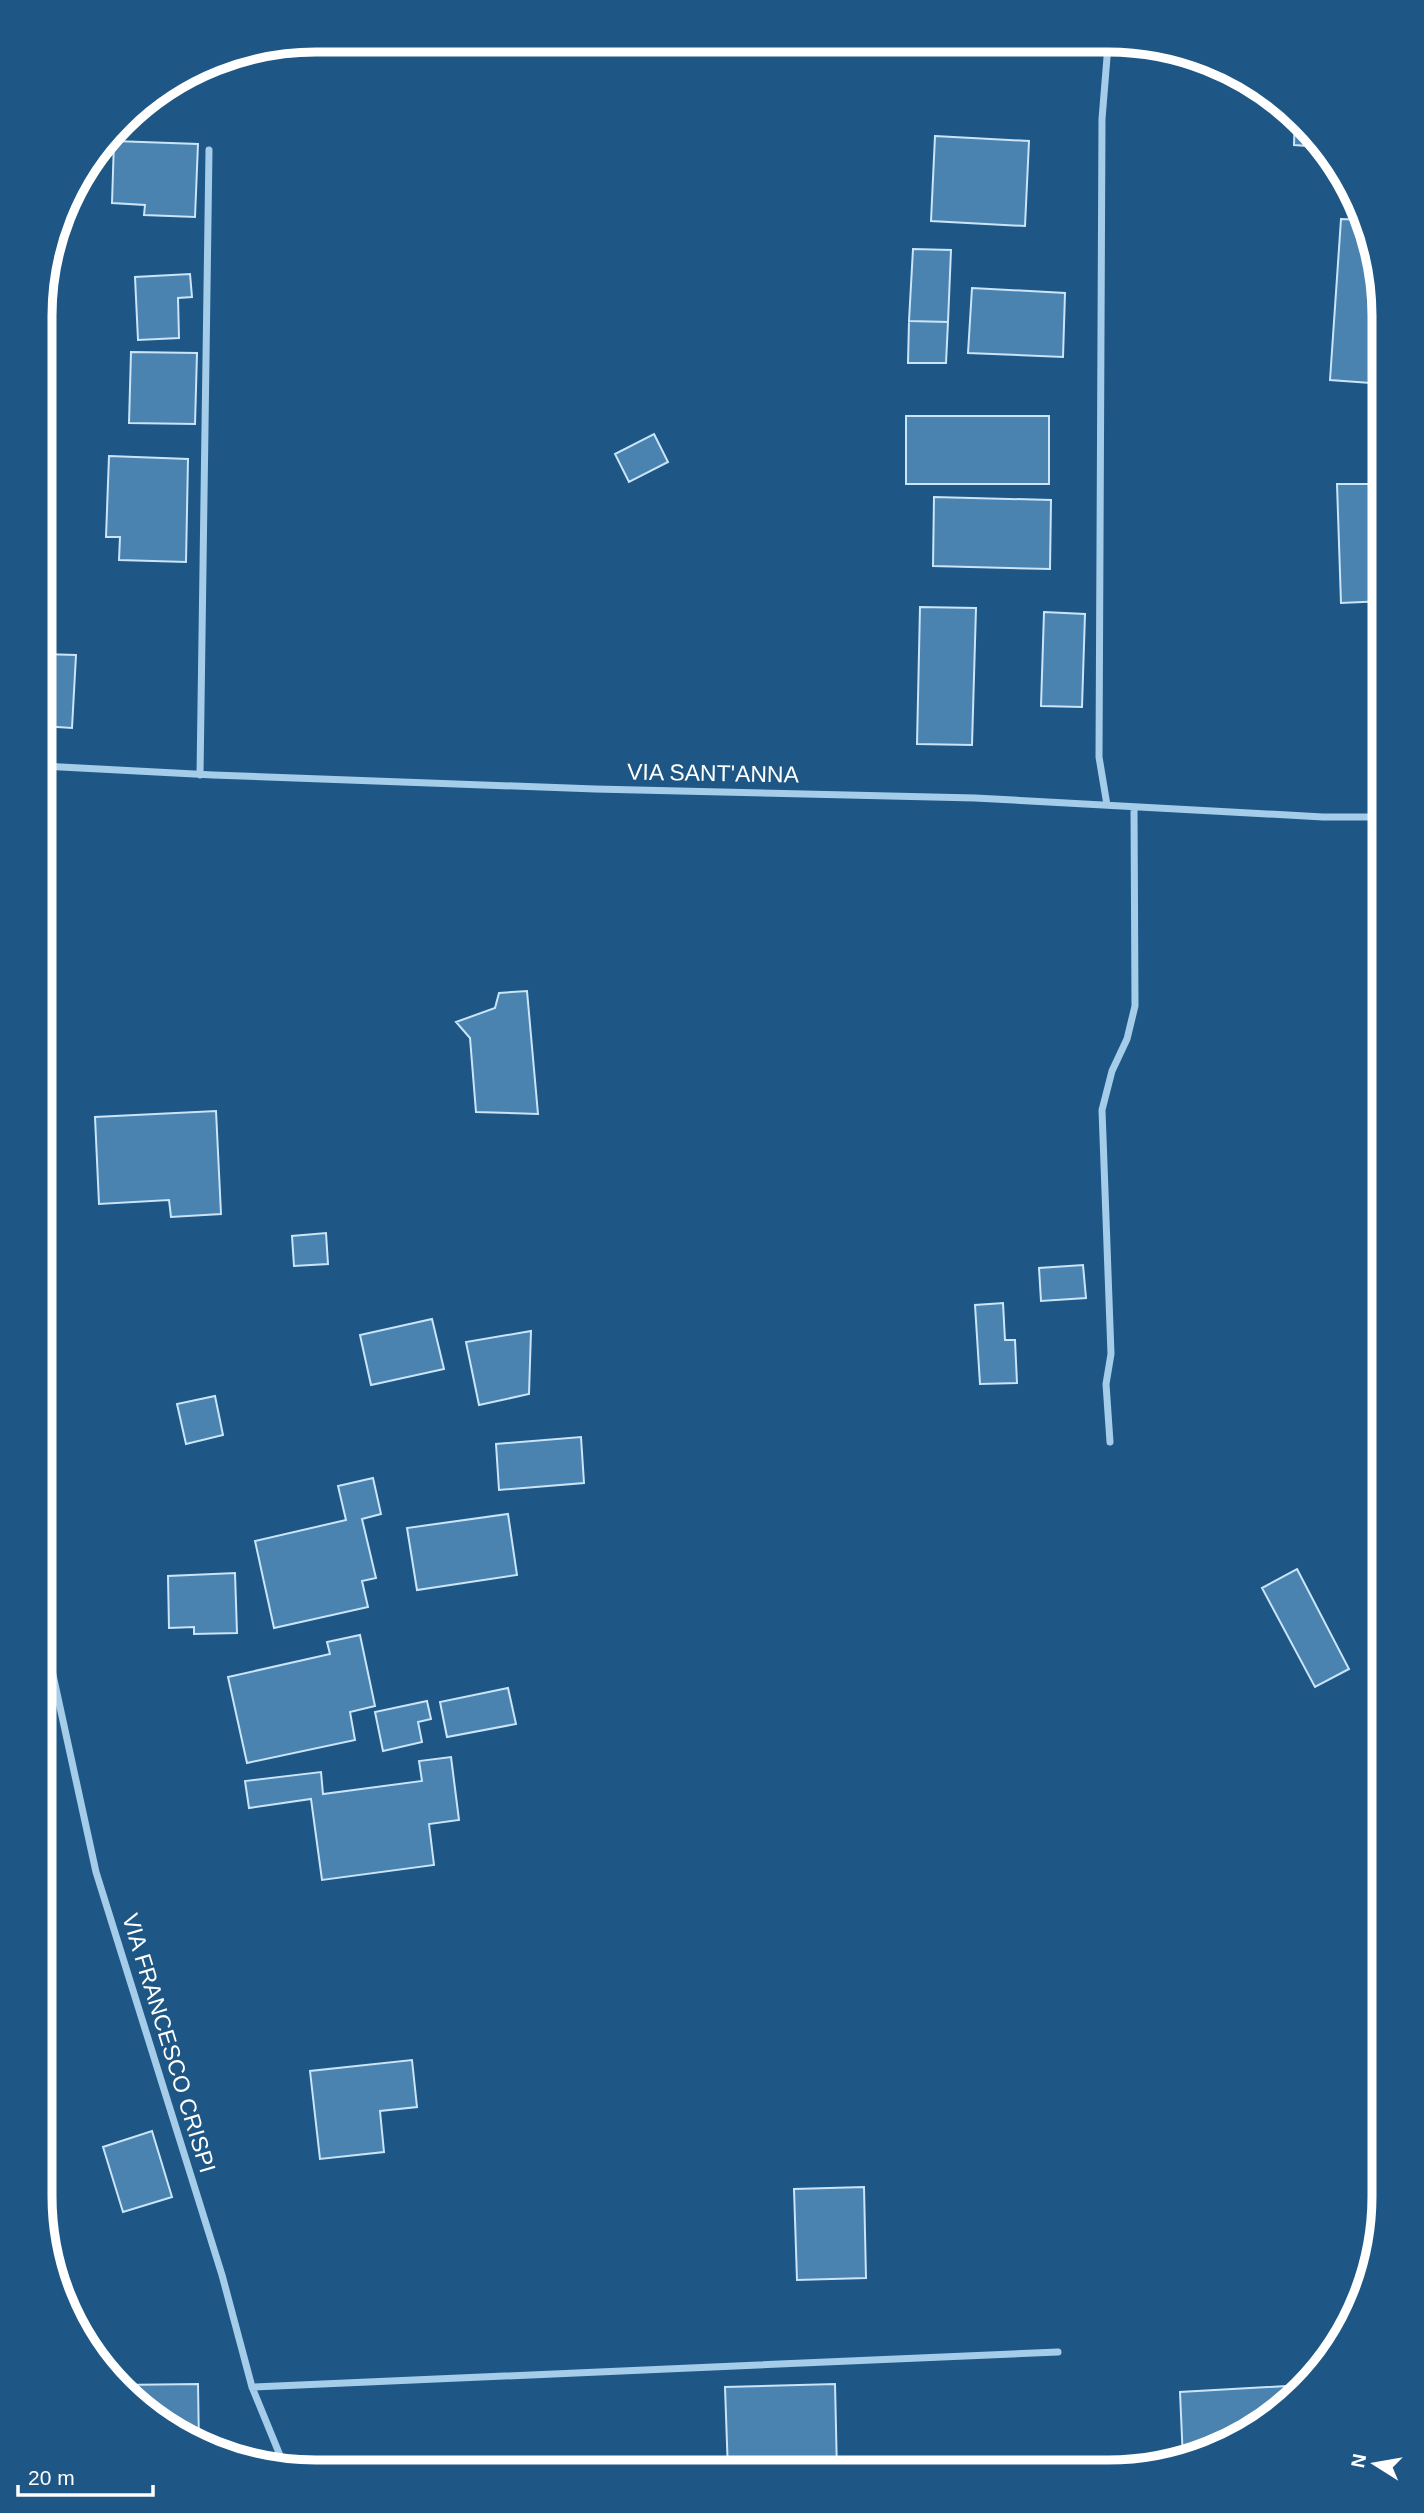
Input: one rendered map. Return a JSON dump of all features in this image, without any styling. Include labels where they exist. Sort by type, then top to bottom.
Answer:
[{"type":"street","points":[[1107,52],[1102,118],[1099,757],[1107,805]]},
{"type":"street","points":[[200,775],[209,150]]},
{"type":"street","name":"VIA SANT'ANNA","points":[[52,767],[200,775],[581,789],[975,798],[1323,817],[1372,817]]},
{"type":"street","points":[[1110,1442],[1106,1384],[1111,1354],[1102,1110],[1112,1071],[1127,1039],[1135,1006],[1134,807]]},
{"type":"street","name":"VIA FRANCESCO CRISPI","points":[[52,1670],[96,1872],[222,2274],[252,2388],[281,2458]]},
{"type":"street","points":[[252,2388],[1058,2352]]},
{"type":"building","points":[[1294,130],[1309,146],[1294,145]]},
{"type":"building","points":[[935,136],[1029,141],[1025,226],[931,221]]},
{"type":"building","points":[[119,141],[198,144],[195,217],[144,215],[145,205],[112,203],[114,147]]},
{"type":"building","points":[[1341,219],[1353,219],[1363,248],[1371,299],[1372,383],[1330,380]]},
{"type":"building","points":[[913,249],[951,250],[948,322],[909,321]]},
{"type":"building","points":[[190,274],[192,297],[178,298],[179,338],[138,340],[135,277]]},
{"type":"building","points":[[972,288],[1065,293],[1063,357],[968,353]]},
{"type":"building","points":[[909,321],[948,322],[946,363],[908,363]]},
{"type":"building","points":[[131,352],[197,353],[195,424],[129,423]]},
{"type":"building","points":[[906,416],[1049,416],[1049,484],[906,484]]},
{"type":"building","points":[[654,434],[668,462],[629,482],[615,454]]},
{"type":"building","points":[[52,440],[53,440],[55,545],[52,545]]},
{"type":"building","points":[[109,456],[188,459],[186,562],[119,560],[120,537],[106,537]]},
{"type":"building","points":[[1337,484],[1372,484],[1372,602],[1341,603]]},
{"type":"building","points":[[934,497],[1051,500],[1050,569],[933,566]]},
{"type":"building","points":[[920,607],[976,608],[972,745],[917,744]]},
{"type":"building","points":[[1044,612],[1085,614],[1082,707],[1041,706]]},
{"type":"building","points":[[52,654],[76,655],[72,728],[52,727]]},
{"type":"building","points":[[527,991],[538,1114],[476,1112],[470,1038],[456,1022],[495,1008],[499,993]]},
{"type":"building","points":[[216,1111],[221,1214],[171,1217],[169,1200],[99,1204],[95,1117]]},
{"type":"building","points":[[326,1233],[328,1264],[294,1266],[292,1236]]},
{"type":"building","points":[[1083,1265],[1086,1298],[1041,1301],[1039,1268]]},
{"type":"building","points":[[1003,1303],[1005,1340],[1015,1340],[1017,1383],[980,1384],[975,1305]]},
{"type":"building","points":[[432,1319],[444,1369],[371,1385],[360,1335]]},
{"type":"building","points":[[531,1331],[529,1394],[479,1405],[466,1342]]},
{"type":"building","points":[[215,1396],[223,1435],[186,1444],[177,1404]]},
{"type":"building","points":[[581,1437],[584,1483],[499,1490],[496,1444]]},
{"type":"building","points":[[373,1478],[381,1514],[362,1519],[376,1578],[362,1581],[368,1607],[274,1628],[255,1541],[346,1520],[338,1486]]},
{"type":"building","points":[[508,1514],[517,1575],[417,1590],[407,1528]]},
{"type":"building","points":[[1297,1569],[1349,1669],[1315,1687],[1262,1588]]},
{"type":"building","points":[[235,1573],[237,1633],[194,1634],[194,1627],[169,1628],[168,1576]]},
{"type":"building","points":[[360,1635],[375,1706],[350,1712],[355,1740],[247,1763],[228,1677],[330,1654],[327,1642]]},
{"type":"building","points":[[508,1688],[516,1724],[447,1737],[440,1702]]},
{"type":"building","points":[[427,1701],[431,1719],[418,1722],[422,1742],[383,1751],[375,1712]]},
{"type":"building","points":[[451,1757],[459,1820],[429,1824],[434,1865],[322,1880],[311,1799],[249,1808],[245,1781],[321,1772],[323,1794],[422,1781],[419,1761]]},
{"type":"building","points":[[412,2060],[417,2107],[380,2111],[384,2152],[320,2159],[310,2071]]},
{"type":"building","points":[[152,2131],[172,2197],[123,2212],[103,2147]]},
{"type":"building","points":[[864,2187],[866,2278],[797,2280],[794,2189]]},
{"type":"building","points":[[198,2384],[199,2432],[170,2416],[132,2385]]},
{"type":"building","points":[[835,2384],[837,2460],[728,2460],[725,2387]]},
{"type":"building","points":[[1291,2386],[1240,2425],[1183,2450],[1180,2392]]}]
